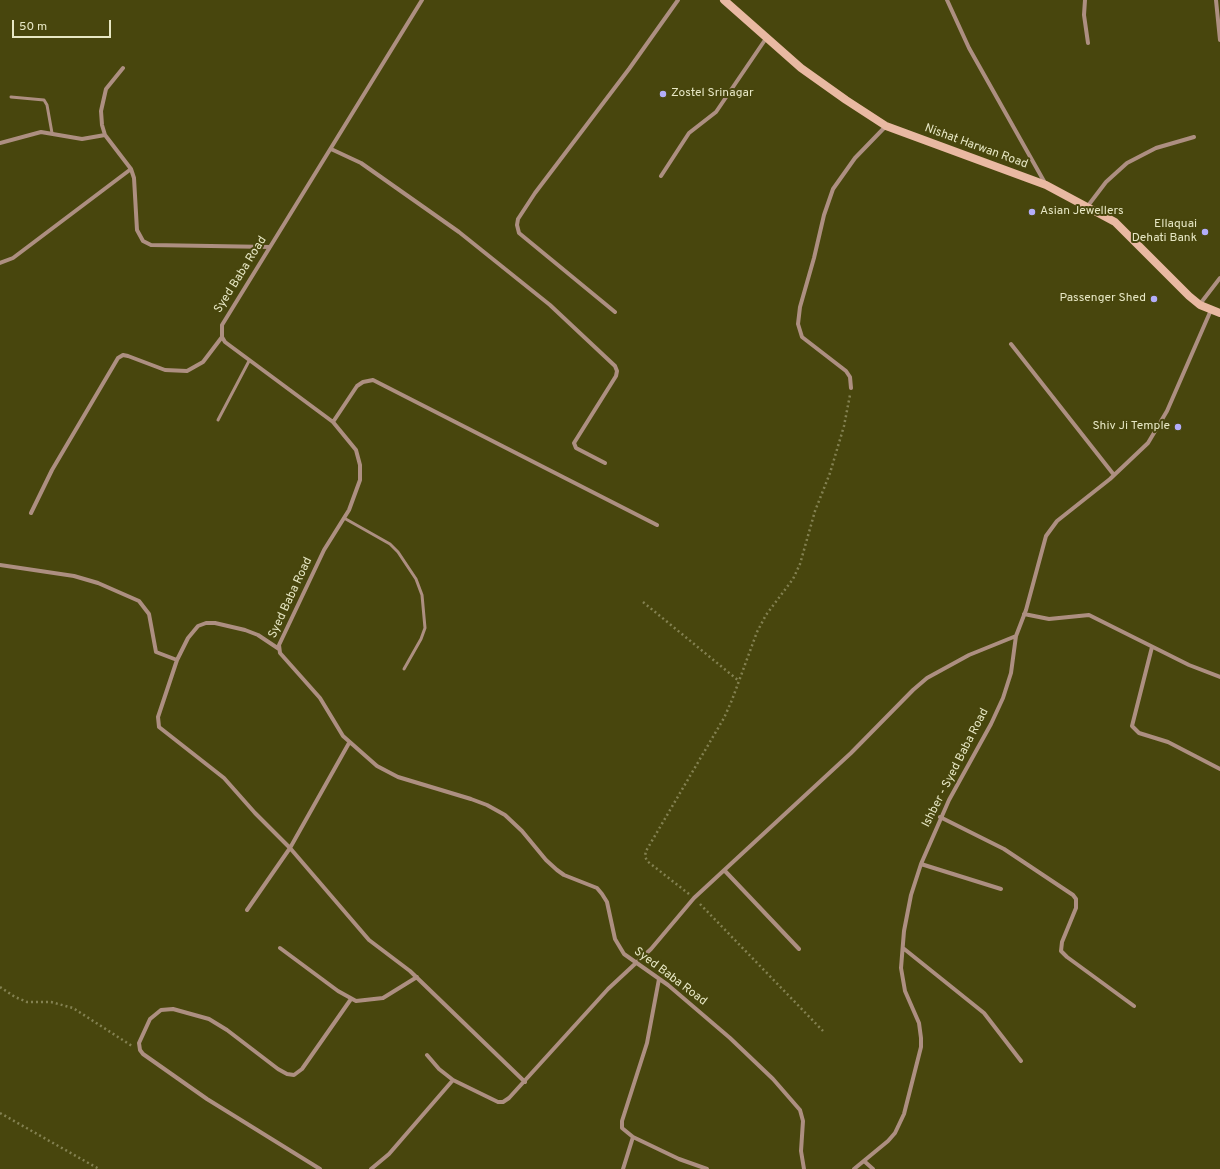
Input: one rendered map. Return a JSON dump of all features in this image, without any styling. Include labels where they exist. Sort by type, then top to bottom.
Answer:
[{"type":"main road","name":"Nishat Harwan Road","points":[[724,0],[802,68],[886,126],[1046,185],[1115,222],[1188,296],[1200,305],[1220,313]]},
{"type":"street","name":"Syed Baba Road","points":[[422,0],[331,149],[224,319],[221,331],[224,342],[333,422],[356,450],[360,465],[360,480],[349,510],[324,550],[279,645],[279,650],[283,658],[320,698],[343,736],[349,743],[388,773],[476,801],[505,814],[522,831],[546,860],[557,870],[564,875],[597,888],[607,902],[610,924],[618,946],[624,954],[659,979],[730,1038],[797,1106],[803,1115],[801,1151],[804,1169]]},
{"type":"street","points":[[615,312],[519,233],[517,225],[518,219],[535,193],[630,70],[678,0]]},
{"type":"street","points":[[947,0],[969,48],[1046,185]]},
{"type":"street","points":[[1085,0],[1084,15],[1088,43]]},
{"type":"street","points":[[1216,0],[1220,40]]},
{"type":"street","points":[[661,176],[689,133],[716,112],[767,37]]},
{"type":"street","points":[[123,68],[110,82],[104,96],[101,111],[102,125],[105,135],[131,169],[134,178],[137,230],[145,243],[151,245],[270,247]]},
{"type":"street","points":[[851,388],[850,377],[846,371],[802,337],[798,324],[800,307],[824,216],[833,189],[855,158],[886,126]]},
{"type":"street","points":[[0,143],[33,133],[52,133],[82,139],[105,135]]},
{"type":"street","points":[[1087,207],[1106,182],[1127,163],[1156,148],[1194,137]]},
{"type":"street","points":[[331,149],[361,164],[459,232],[550,305],[615,366],[617,371],[616,376],[574,443],[576,448],[605,463]]},
{"type":"street","points":[[0,263],[12,258],[131,169]]},
{"type":"street","points":[[1200,305],[1220,278]]},
{"type":"street","name":"Ishber - Syed Baba Road","points":[[854,1169],[896,1133],[904,1114],[921,1046],[919,1023],[905,991],[902,979],[903,948],[911,895],[921,864],[948,800],[991,724],[1003,698],[1011,673],[1016,636],[1024,614],[1042,547],[1051,528],[1137,455],[1156,432],[1167,411],[1211,310]]},
{"type":"street","points":[[30,513],[52,470],[118,358],[123,355],[165,370],[187,371],[203,362],[222,337]]},
{"type":"street","points":[[1011,344],[1114,475]]},
{"type":"street","points":[[333,422],[357,386],[363,382],[373,380],[657,525]]},
{"type":"street","points":[[0,565],[74,576],[92,581],[139,601],[149,614],[156,652],[177,660]]},
{"type":"street","points":[[1024,614],[1049,620],[1089,615],[1189,665],[1220,677]]},
{"type":"street","points":[[279,650],[258,635],[245,630],[215,623],[206,623],[194,630],[177,660],[158,717],[159,727],[224,778],[255,813],[290,848],[369,940],[417,977],[524,1082]]},
{"type":"street","points":[[427,1055],[439,1069],[453,1080],[498,1102],[502,1102],[510,1098],[608,989],[651,949],[694,898],[852,754],[913,690],[927,678],[969,655],[1016,636]]},
{"type":"street","points":[[1152,647],[1132,726],[1139,733],[1168,742],[1220,769]]},
{"type":"street","points":[[247,910],[290,848],[349,743]]},
{"type":"street","points":[[940,818],[1004,849],[1073,895],[1076,899],[1076,908],[1062,942],[1061,951],[1134,1006]]},
{"type":"street","points":[[921,864],[1001,889]]},
{"type":"street","points":[[725,871],[799,949]]},
{"type":"street","points":[[280,948],[351,999],[362,1001],[383,998],[417,977]]},
{"type":"street","points":[[903,948],[984,1013],[1021,1061]]},
{"type":"street","points":[[659,979],[647,1043],[622,1120],[622,1128],[634,1137],[698,1168],[707,1169]]},
{"type":"street","points":[[320,1169],[207,1099],[140,1050],[139,1043],[150,1019],[161,1010],[173,1009],[209,1019],[227,1030],[278,1070],[294,1075],[302,1069],[351,999]]},
{"type":"street","points":[[371,1169],[388,1154],[453,1080]]},
{"type":"street","points":[[623,1169],[634,1137]]},
{"type":"street","points":[[864,1161],[873,1169]]},
{"type":"lane","points":[[11,97],[44,100],[47,105],[52,133]]},
{"type":"lane","points":[[218,420],[249,361]]},
{"type":"lane","points":[[344,518],[390,544],[398,552],[416,580],[422,595],[425,628],[421,639],[404,669]]},
{"type":"path","points":[[823,1031],[694,898],[647,861],[645,856],[648,846],[724,718],[757,632],[766,615],[793,579],[800,564],[815,511],[830,473],[844,426],[851,388]]},
{"type":"path","points":[[643,602],[739,681]]},
{"type":"path","points":[[0,987],[27,1002],[51,1002],[73,1008],[140,1050]]},
{"type":"path","points":[[0,1113],[99,1169]]},
{"type":"place","name":"Zostel Srinagar","points":[[663,94]]},
{"type":"place","name":"Asian Jewellers","points":[[1032,212]]},
{"type":"place","name":"Ellaquai Dehati Bank","points":[[1205,232]]},
{"type":"place","name":"Passenger Shed","points":[[1154,299]]},
{"type":"place","name":"Shiv Ji Temple","points":[[1178,427]]}]
